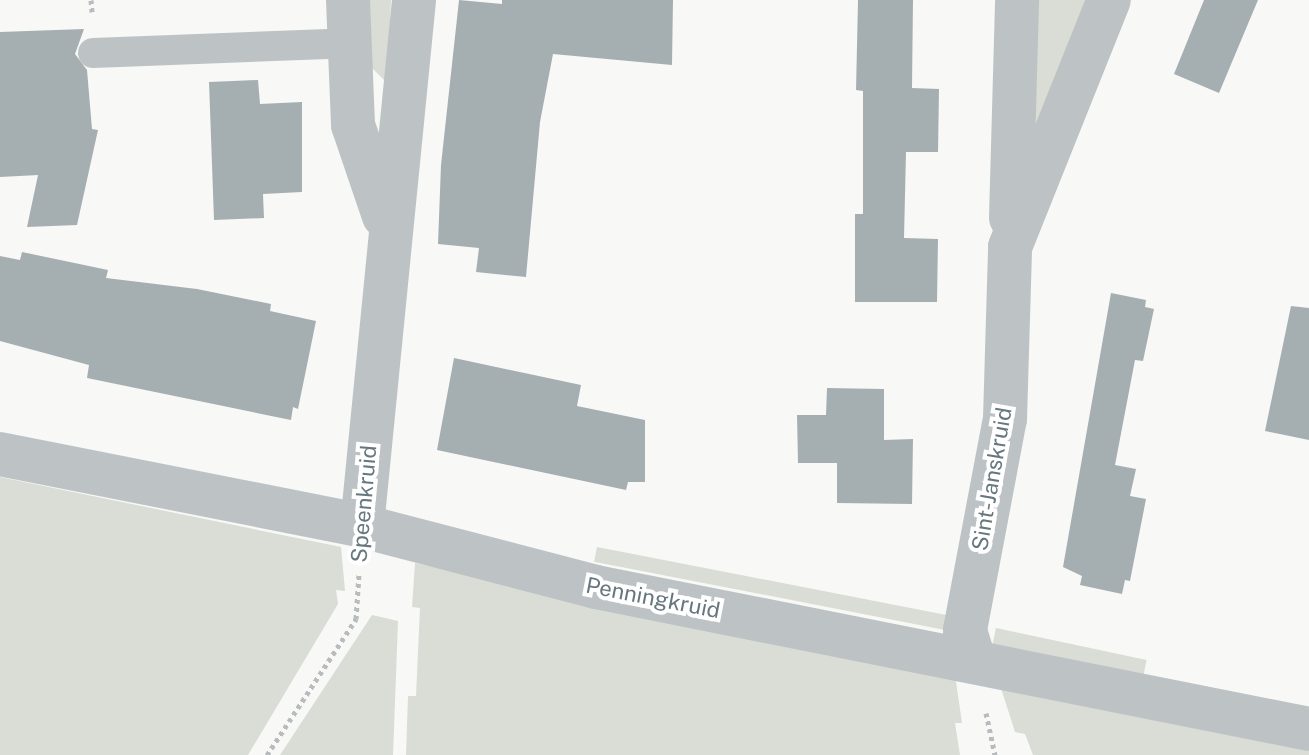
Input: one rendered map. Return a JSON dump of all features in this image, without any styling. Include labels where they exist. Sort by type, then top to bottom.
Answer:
[{"type":"street","name":"Speenkruid","points":[[348,0],[353,125],[388,227]]},
{"type":"street","name":"Speenkruid","points":[[362,526],[388,227],[414,0]]},
{"type":"street","name":"Sint-Janskruid","points":[[974,660],[965,630],[1005,419],[1017,0]]},
{"type":"street","name":"Sint-Janskruid","points":[[1010,247],[1109,0]]},
{"type":"street","name":"Penningkruid","points":[[0,454],[362,526],[596,587],[1309,729]]},
{"type":"lane","points":[[93,53],[349,43]]},
{"type":"path","name":"Speenkruid","points":[[267,755],[356,619],[362,526]]},
{"type":"shaded area","points":[[362,0],[391,0],[387,83],[364,60]]},
{"type":"shaded area","points":[[1028,0],[1087,0],[1020,189]]},
{"type":"shaded area","points":[[0,477],[341,547],[345,591],[336,590],[338,604],[248,755],[0,755]]},
{"type":"shaded area","points":[[597,547],[946,615],[944,630],[594,562]]},
{"type":"shaded area","points":[[415,563],[955,675],[962,723],[955,723],[960,755],[406,755],[408,696],[416,696],[420,608],[412,607]]},
{"type":"shaded area","points":[[372,615],[398,621],[393,755],[280,755]]},
{"type":"shaded area","points":[[996,628],[1147,660],[1143,676],[993,644]]},
{"type":"shaded area","points":[[1000,685],[1309,750],[1309,755],[1033,755],[1025,734],[1015,732]]},
{"type":"building","points":[[459,0],[502,4],[502,0],[673,0],[672,65],[553,54],[540,122],[526,277],[476,272],[479,248],[438,244],[441,165]]},
{"type":"building","points":[[858,0],[913,0],[912,88],[939,89],[938,152],[906,152],[904,238],[938,239],[937,302],[855,302],[855,214],[863,214],[863,91],[856,90]]},
{"type":"building","points":[[1204,0],[1258,0],[1219,93],[1174,74]]},
{"type":"building","points":[[84,29],[75,54],[87,70],[92,129],[98,130],[77,225],[27,227],[38,175],[0,177],[0,32]]},
{"type":"building","points":[[258,80],[260,104],[302,102],[302,192],[263,194],[264,218],[214,220],[209,82]]},
{"type":"building","points":[[22,252],[108,270],[106,278],[197,289],[271,304],[270,311],[316,321],[298,409],[293,407],[291,420],[87,378],[89,365],[0,341],[0,256],[20,260]]},
{"type":"building","points":[[1111,293],[1146,300],[1145,307],[1154,309],[1143,361],[1135,360],[1115,465],[1136,469],[1130,496],[1146,499],[1130,581],[1125,580],[1122,594],[1080,585],[1082,576],[1063,567]]},
{"type":"building","points":[[1291,306],[1309,308],[1309,440],[1265,431]]},
{"type":"building","points":[[454,358],[581,385],[577,406],[645,420],[645,482],[628,482],[626,490],[437,450]]},
{"type":"building","points":[[827,388],[884,389],[884,440],[913,439],[912,504],[837,503],[837,463],[798,463],[797,415],[826,415]]}]
